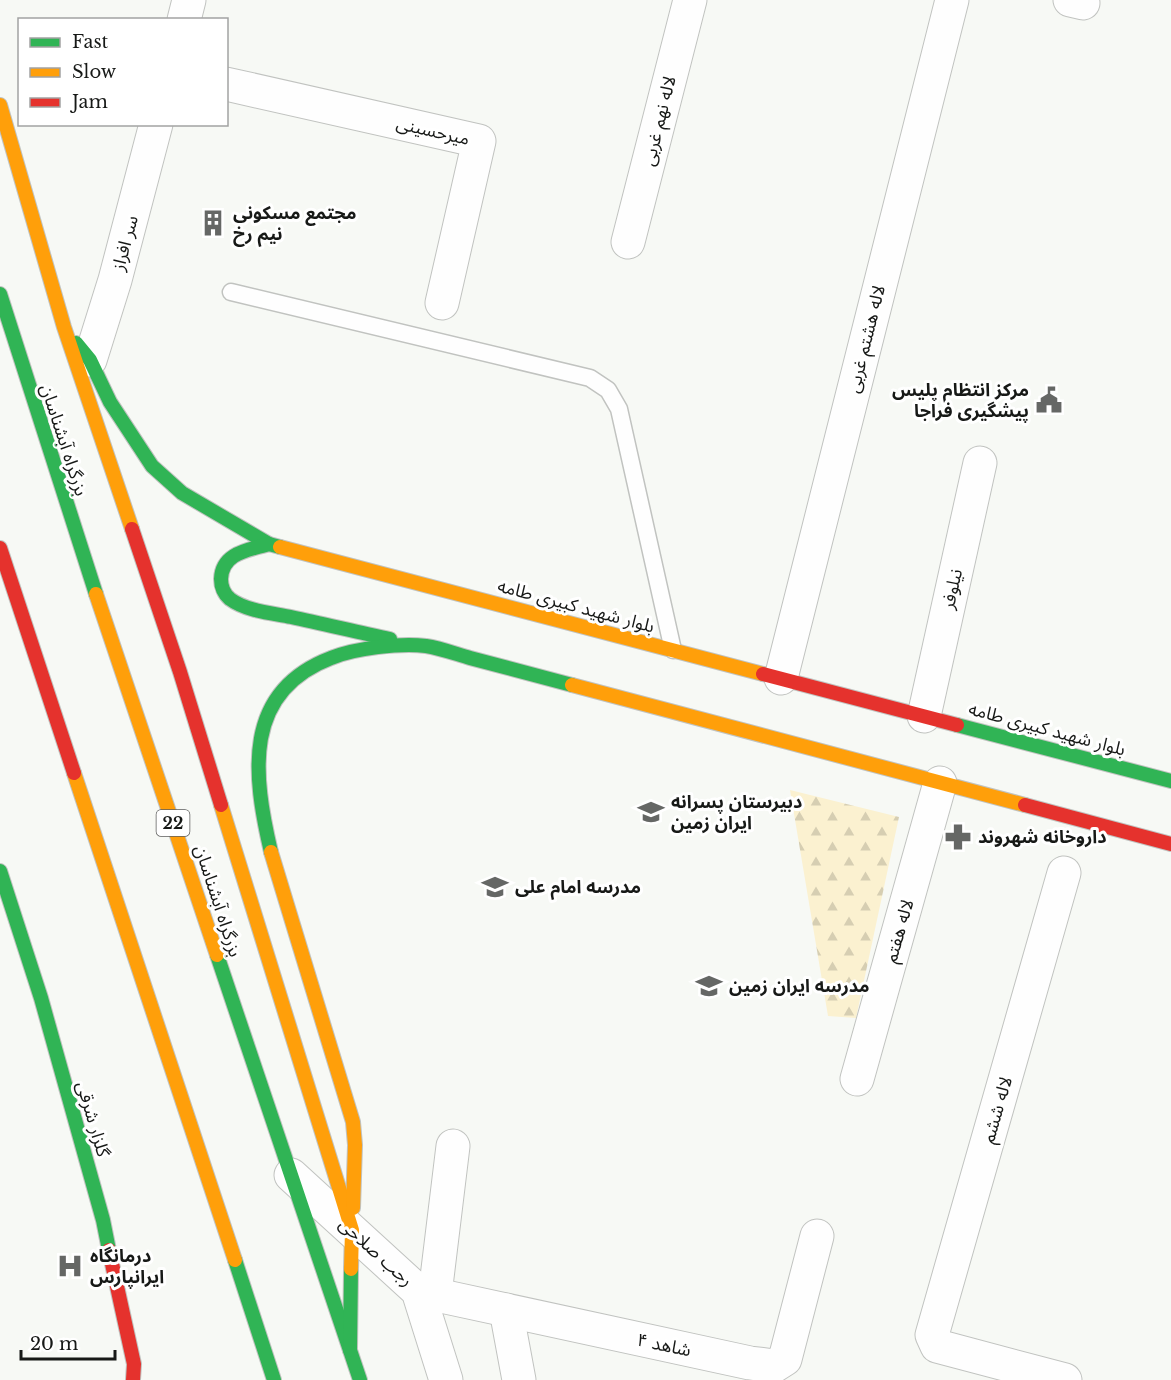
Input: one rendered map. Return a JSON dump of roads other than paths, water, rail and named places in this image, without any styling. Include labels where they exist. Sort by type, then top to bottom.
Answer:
[{"type":"main road","points":[[0,105],[64,327],[180,672],[352,1230]]},
{"type":"main road","name":"بزرگراه آبشناسان","points":[[0,294],[79,543],[360,1380]]},
{"type":"main road","name":"بلوار شهید کبیری طامه","points":[[64,327],[90,360],[110,402],[152,466],[181,492],[269,544],[1171,780]]},
{"type":"main road","points":[[269,544],[234,555],[226,562],[222,572],[222,583],[225,594],[235,603],[425,646],[1171,844]]},
{"type":"main road","points":[[0,548],[274,1380]]},
{"type":"main road","points":[[350,1350],[355,1145],[353,1122],[271,852],[258,791],[256,762],[261,732],[272,703],[286,683],[311,665],[341,654],[372,648],[425,646]]},
{"type":"main road","name":"گلزار شرقی","points":[[0,871],[41,998],[103,1220],[135,1364],[133,1380]]},
{"type":"street","points":[[184,18],[189,0]]},
{"type":"street","name":"لاله نهم غربی","points":[[628,242],[690,0]]},
{"type":"street","name":"لاله هشتم غربی","points":[[781,678],[952,0]]},
{"type":"street","name":"میرحسینی","points":[[228,84],[479,141],[442,303]]},
{"type":"street","name":"سر افراز","points":[[90,360],[115,280],[155,126]]},
{"type":"street","name":"نیلوفر","points":[[924,716],[980,463]]},
{"type":"street","name":"لاله هفتم","points":[[857,1079],[940,783]]},
{"type":"street","name":"لاله ششم","points":[[1064,873],[932,1335],[937,1346],[1065,1380]]},
{"type":"street","points":[[427,1292],[453,1146]]},
{"type":"street","name":"رجب صلاحی","points":[[291,1175],[352,1230],[427,1292],[446,1380]]},
{"type":"street","name":"شاهد ۴","points":[[427,1292],[750,1364],[774,1366],[785,1359],[817,1236]]},
{"type":"street","points":[[506,1310],[519,1380]]},
{"type":"lane","points":[[231,292],[590,378],[608,390],[619,409],[674,650]]},
{"type":"place","name":"مجتمع مسکونی نیم رخ","points":[[213,223]]},
{"type":"place","name":"مرکز انتظام پلیس پیشگیری فراجا","points":[[1049,400]]},
{"type":"place","name":"دبیرستان پسرانه ایران زمین","points":[[651,812]]},
{"type":"place","name":"داروخانه شهروند","points":[[958,837]]},
{"type":"place","name":"مدرسه امام علی","points":[[495,887]]},
{"type":"place","name":"مدرسه ایران زمین","points":[[709,986]]},
{"type":"place","name":"درمانگاه ایرانپارس","points":[[70,1266]]}]
